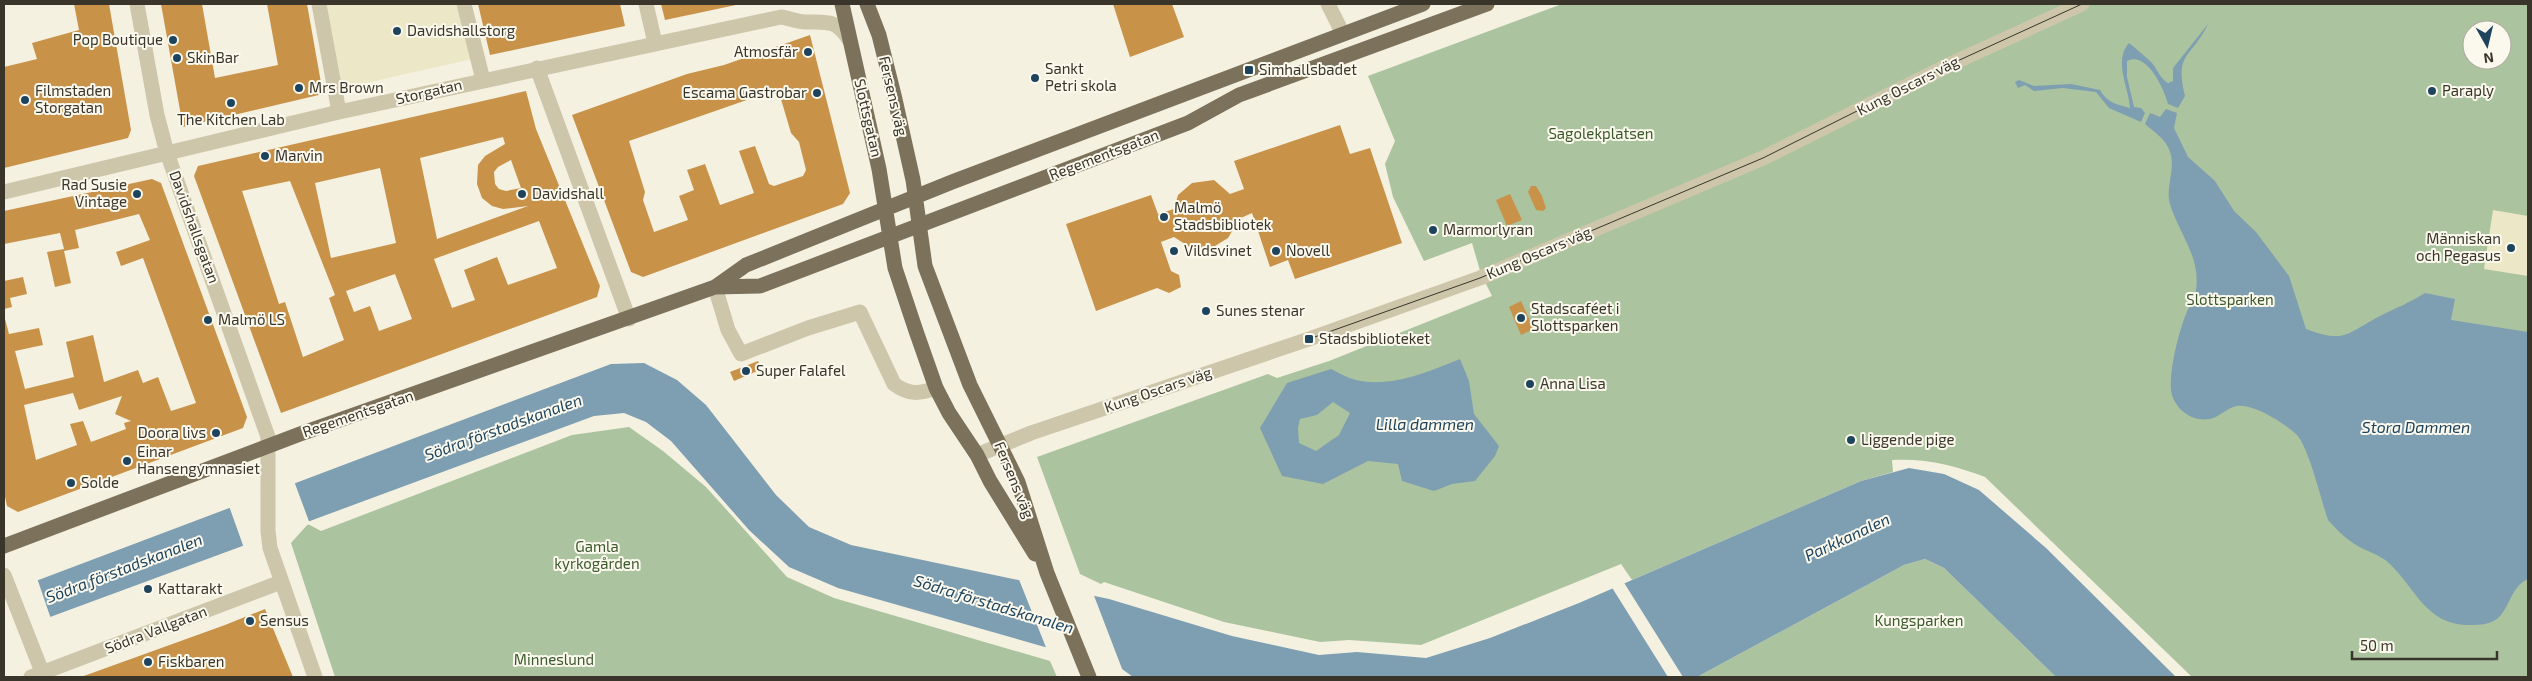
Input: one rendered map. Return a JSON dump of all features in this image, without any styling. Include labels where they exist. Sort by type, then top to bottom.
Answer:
[{"type":"main road","points":[[842,4],[848,35]]},
{"type":"main road","name":"Fersens väg","points":[[867,4],[884,54],[915,197],[925,266],[970,385],[1002,445],[1018,482],[1047,573]]},
{"type":"main road","name":"Regementsgatan","points":[[4,546],[270,446],[715,287],[746,265],[915,197],[1423,4]]},
{"type":"main road","name":"Regementsgatan","points":[[715,287],[760,286],[1188,123],[1239,95],[1487,4]]},
{"type":"main road","name":"Slottsgatan","points":[[848,35],[886,209]]},
{"type":"main road","name":"Fersens väg","points":[[886,209],[895,268],[936,388],[949,413],[977,455],[990,481],[1047,573]]},
{"type":"main road","points":[[1047,573],[1089,677]]},
{"type":"street","name":"Davidshallsgatan","points":[[137,4],[158,121],[167,152],[270,446]]},
{"type":"street","points":[[319,4],[339,112]]},
{"type":"street","points":[[464,4],[483,80]]},
{"type":"street","points":[[646,4],[655,43]]},
{"type":"street","points":[[1328,4],[1342,34]]},
{"type":"street","name":"Kung Oscars väg","points":[[977,455],[1480,278],[1763,158],[1962,58],[2082,4]]},
{"type":"street","name":"Storgatan","points":[[4,192],[339,112],[537,68],[782,17],[805,22],[827,21],[848,35]]},
{"type":"street","points":[[537,68],[629,319]]},
{"type":"street","points":[[715,287],[728,330],[741,354],[808,328],[860,312],[894,384],[904,392],[922,392],[936,388]]},
{"type":"street","points":[[270,446],[268,483],[270,548],[315,677]]},
{"type":"street","points":[[6,579],[30,643],[39,676]]},
{"type":"street","name":"Södra Vallgatan","points":[[39,676],[281,582]]},
{"type":"green space","name":"Slottsparken","points":[[1562,4],[2528,4],[2528,677],[2192,677],[1985,477],[1951,466],[1917,460],[1892,460],[1893,472],[1861,481],[1632,580],[1621,564],[1421,645],[1349,640],[1320,642],[1224,622],[1104,582],[1101,584],[1080,574],[1037,457],[1268,374],[1277,378],[1329,361],[1492,296],[1481,274],[1472,243],[1424,261],[1393,197],[1385,164],[1395,141],[1368,76]]},
{"type":"green space","name":"Gamla kyrkogården","points":[[629,427],[663,451],[706,487],[787,577],[834,598],[1050,661],[1057,677],[335,677],[291,543],[308,524],[321,531],[572,435]]},
{"type":"green space","name":"Kungsparken","points":[[1925,559],[1944,568],[2056,677],[1697,677],[1904,565]]},
{"type":"shaded area","name":"Davidshallstorg","points":[[319,4],[464,4],[477,58],[335,90]]},
{"type":"shaded area","points":[[2493,210],[2528,216],[2528,276],[2484,269]]},
{"type":"water","points":[[2208,24],[2183,63],[2182,82],[2185,96],[2178,108],[2168,104],[2159,81],[2148,66],[2134,59],[2127,61],[2127,77],[2134,107],[2141,108],[2145,113],[2141,122],[2109,108],[2096,92],[2063,88],[2034,91],[2025,85],[2018,88],[2015,82],[2019,80],[2034,86],[2071,84],[2100,90],[2109,100],[2130,108],[2122,66],[2124,50],[2129,43],[2152,63],[2162,78],[2168,83],[2173,81],[2173,68]]},
{"type":"water","name":"Stora Dammen","points":[[2166,109],[2177,113],[2174,128],[2188,157],[2215,181],[2234,211],[2256,232],[2289,276],[2306,329],[2330,336],[2353,332],[2425,293],[2455,299],[2451,320],[2528,332],[2528,579],[2516,588],[2505,609],[2496,620],[2486,624],[2467,625],[2453,623],[2441,618],[2422,603],[2390,564],[2377,555],[2357,546],[2340,533],[2328,520],[2306,450],[2297,435],[2285,425],[2269,415],[2244,406],[2233,407],[2210,419],[2198,419],[2186,414],[2174,401],[2171,387],[2172,366],[2183,322],[2195,293],[2197,278],[2192,256],[2170,204],[2169,192],[2172,158],[2170,152],[2163,140],[2145,124],[2150,113],[2160,117]]},
{"type":"water","name":"Lilla dammen","points":[[1460,359],[1469,381],[1474,414],[1499,446],[1495,456],[1475,481],[1452,484],[1434,491],[1402,481],[1398,464],[1368,461],[1323,484],[1282,476],[1260,428],[1287,383],[1331,369],[1356,380],[1383,382],[1409,377]],"holes":[[[1333,402],[1350,413],[1339,435],[1316,451],[1299,443],[1298,428],[1300,419],[1317,415]]]},
{"type":"water","points":[[644,363],[677,380],[706,405],[776,495],[809,527],[851,545],[1109,599],[1232,636],[1319,655],[1357,652],[1426,658],[1490,638],[1579,603],[1861,481],[1909,468],[1944,474],[1979,490],[2046,548],[2176,677],[2056,677],[1944,568],[1925,559],[1904,565],[1697,677],[1133,677],[1122,669],[838,588],[789,567],[749,530],[671,441],[646,422],[624,413],[594,416],[4,634],[4,593],[611,364]]},
{"type":"pier","points":[[294,481],[310,524],[244,548],[229,506]]},
{"type":"pier","points":[[1018,577],[1093,593],[1124,674],[1047,650]]},
{"type":"pier","points":[[37,578],[51,619],[4,636],[4,591]]},
{"type":"pier","points":[[1623,581],[1683,677],[1668,677],[1611,586]]},
{"type":"building","points":[[74,4],[109,4],[131,130],[128,138],[4,168],[4,67],[37,59],[32,43],[79,30]]},
{"type":"building","points":[[161,4],[202,4],[215,78],[278,65],[267,4],[307,4],[323,94],[183,127]]},
{"type":"building","points":[[478,4],[620,4],[625,26],[490,55]]},
{"type":"building","points":[[661,4],[736,4],[736,5],[665,20]]},
{"type":"building","points":[[1113,4],[1172,4],[1184,37],[1130,57]]},
{"type":"building","points":[[810,35],[850,193],[843,204],[643,277],[631,272],[572,115],[687,74],[724,65]],"holes":[[[778,89],[791,133],[799,142],[806,170],[803,176],[774,186],[769,184],[755,146],[739,151],[754,193],[720,205],[705,164],[687,170],[694,190],[679,196],[688,220],[654,232],[643,200],[645,192],[629,141]]]},
{"type":"building","points":[[526,91],[536,129],[600,286],[597,297],[281,413],[194,176],[198,166]],"holes":[[[503,137],[505,144],[485,156],[478,165],[477,184],[482,198],[492,206],[503,209],[528,206],[437,239],[420,158]],[[511,160],[521,188],[506,191],[499,189],[495,184],[494,172],[498,167]],[[380,168],[396,243],[331,258],[315,183]],[[290,181],[335,295],[329,298],[344,340],[303,357],[285,302],[279,304],[242,191]],[[539,221],[557,268],[508,285],[497,257],[464,270],[475,300],[452,308],[434,259]],[[395,274],[412,319],[379,331],[370,306],[354,312],[346,291]]]},
{"type":"building","name":"Malmö Stadsbibliotek","points":[[1340,125],[1350,154],[1370,148],[1402,243],[1295,279],[1288,260],[1270,267],[1252,213],[1234,221],[1234,228],[1228,238],[1206,249],[1191,248],[1174,237],[1161,242],[1171,271],[1179,275],[1181,287],[1169,293],[1157,288],[1096,311],[1066,224],[1151,195],[1158,214],[1174,209],[1178,195],[1192,183],[1214,180],[1230,194],[1244,189],[1234,161]]},
{"type":"building","points":[[152,179],[161,183],[247,417],[243,428],[18,512],[7,506],[4,492],[4,315],[9,334],[39,328],[43,345],[15,351],[25,389],[74,377],[66,342],[93,335],[104,382],[138,370],[143,383],[158,377],[171,411],[196,403],[143,258],[121,266],[116,252],[150,240],[139,214],[75,230],[79,248],[64,251],[71,283],[55,287],[47,252],[64,249],[60,233],[4,244],[4,211]],"holes":[[[73,393],[79,410],[122,396],[115,414],[131,421],[124,423],[126,429],[91,442],[83,421],[70,424],[77,445],[36,460],[24,405]]]},
{"type":"building","points":[[1531,186],[1536,186],[1542,196],[1546,208],[1543,211],[1536,210],[1528,192]]},
{"type":"building","points":[[1510,194],[1522,220],[1507,226],[1496,200]]},
{"type":"building","points":[[23,277],[27,294],[10,298],[12,307],[4,309],[4,281]]},
{"type":"building","name":"Stadscaféet i Slottsparken","points":[[1521,301],[1534,329],[1521,335],[1509,307]]},
{"type":"building","name":"Super Falafel","points":[[758,361],[762,369],[734,381],[730,372]]},
{"type":"building","points":[[265,609],[293,677],[81,677],[225,625]]},
{"type":"tram line","points":[[1309,339],[1480,278],[1763,158],[1953,63],[2082,4]]},
{"type":"place","name":"Davidshallstorg","points":[[397,31]]},
{"type":"place","name":"Pop Boutique","points":[[173,40]]},
{"type":"place","name":"Atmosfär","points":[[808,52]]},
{"type":"place","name":"SkinBar","points":[[177,58]]},
{"type":"place","name":"Simhallsbadet","points":[[1249,70]]},
{"type":"place","name":"Sankt Petri skola","points":[[1035,78]]},
{"type":"place","name":"Mrs Brown","points":[[299,88]]},
{"type":"place","name":"Paraply","points":[[2432,91]]},
{"type":"place","name":"Escama Gastrobar","points":[[817,93]]},
{"type":"place","name":"Filmstaden Storgatan","points":[[25,100]]},
{"type":"place","name":"The Kitchen Lab","points":[[231,103]]},
{"type":"place","name":"Marvin","points":[[265,156]]},
{"type":"place","name":"Rad Susie Vintage","points":[[137,194]]},
{"type":"place","name":"Davidshall","points":[[522,194]]},
{"type":"place","name":"Malmö Stadsbibliotek","points":[[1164,217]]},
{"type":"place","name":"Marmorlyran","points":[[1433,230]]},
{"type":"place","name":"Människan och Pegasus","points":[[2511,248]]},
{"type":"place","name":"Vildsvinet","points":[[1174,251]]},
{"type":"place","name":"Novell","points":[[1276,251]]},
{"type":"place","name":"Sunes stenar","points":[[1206,311]]},
{"type":"place","name":"Stadscaféet i Slottsparken","points":[[1521,318]]},
{"type":"place","name":"Malmö LS","points":[[208,320]]},
{"type":"place","name":"Stadsbiblioteket","points":[[1309,339]]},
{"type":"place","name":"Super Falafel","points":[[746,371]]},
{"type":"place","name":"Anna Lisa","points":[[1530,384]]},
{"type":"place","name":"Doora livs","points":[[216,433]]},
{"type":"place","name":"Liggende pige","points":[[1851,440]]},
{"type":"place","name":"Einar Hansengymnasiet","points":[[127,461]]},
{"type":"place","name":"Solde","points":[[71,483]]},
{"type":"place","name":"Kattarakt","points":[[148,589]]},
{"type":"place","name":"Sensus","points":[[250,621]]},
{"type":"place","name":"Fiskbaren","points":[[148,662]]},
{"type":"park label","name":"Sagolekplatsen","points":[[1601,134]]},
{"type":"park label","name":"Minneslund","points":[[554,660]]},
{"type":"water label","name":"Södra förstadskanalen","points":[[503,427]]},
{"type":"water label","name":"Parkkanalen","points":[[1847,537]]},
{"type":"water label","name":"Södra förstadskanalen","points":[[124,568]]},
{"type":"water label","name":"Södra förstadskanalen","points":[[994,604]]}]
